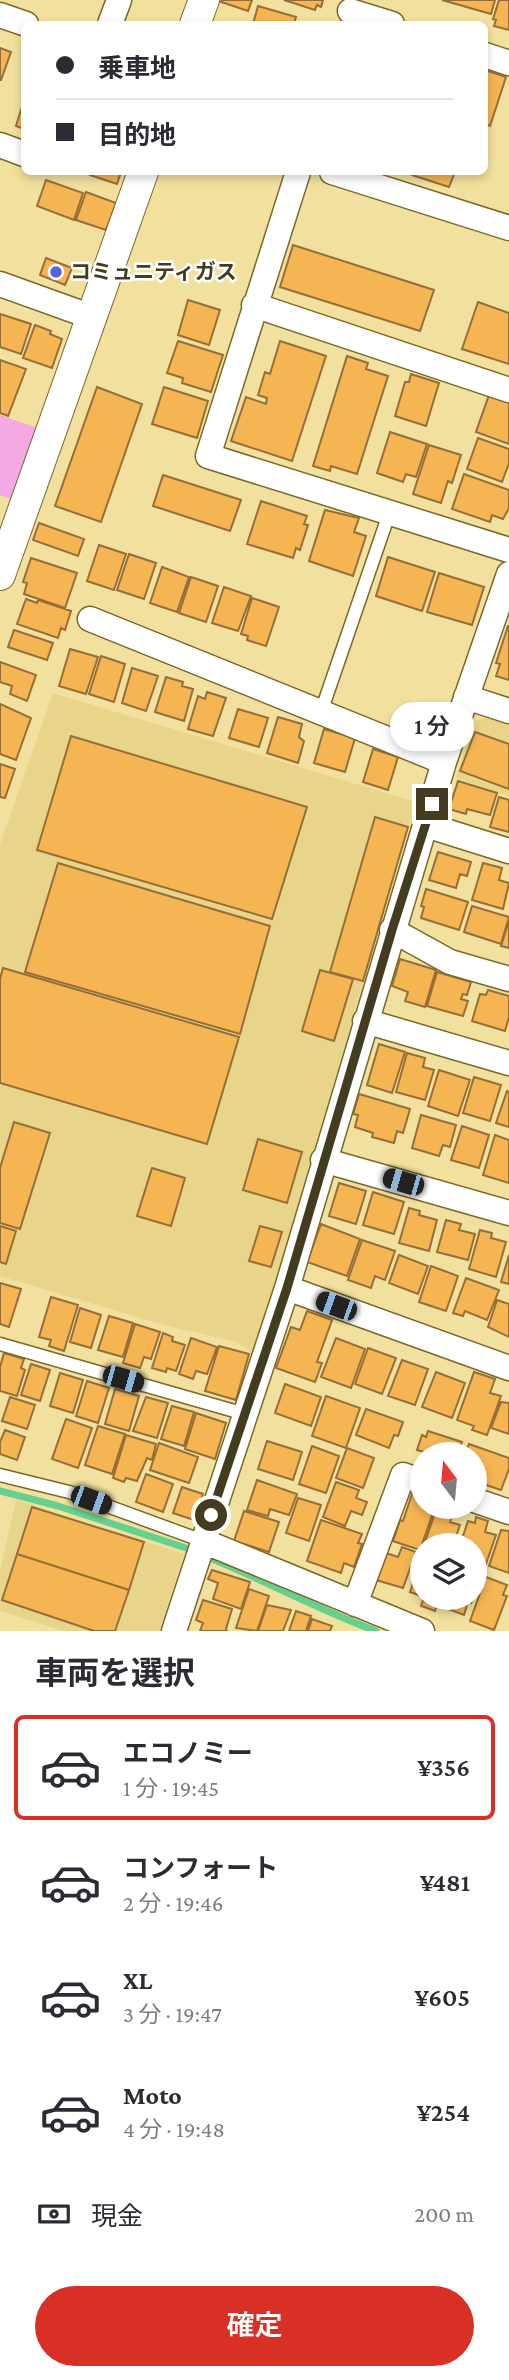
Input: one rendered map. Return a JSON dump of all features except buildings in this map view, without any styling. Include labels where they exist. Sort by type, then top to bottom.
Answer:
[{"type":"street","points":[[111,21],[119,0]]},
{"type":"street","points":[[196,21],[204,0]]},
{"type":"street","points":[[350,12],[382,21]]},
{"type":"street","points":[[0,15],[21,22]]},
{"type":"street","points":[[488,56],[509,63]]},
{"type":"street","points":[[0,145],[21,153]]},
{"type":"street","points":[[0,575],[142,175]]},
{"type":"street","points":[[297,175],[208,456],[509,550]]},
{"type":"street","points":[[341,175],[509,228]]},
{"type":"street","points":[[0,284],[92,317]]},
{"type":"street","points":[[254,305],[509,390]]},
{"type":"street","points":[[174,1631],[287,1288],[443,762],[509,573]]},
{"type":"street","points":[[90,619],[443,762]]},
{"type":"street","points":[[466,697],[509,710]]},
{"type":"street","points":[[426,825],[509,851]]},
{"type":"street","points":[[392,930],[450,962],[509,979]]},
{"type":"street","points":[[365,1021],[509,1063]]},
{"type":"street","points":[[323,1160],[509,1213]]},
{"type":"street","points":[[287,1288],[509,1368]]},
{"type":"street","points":[[355,1604],[403,1475],[410,1478]]},
{"type":"street","points":[[487,1504],[509,1512]]},
{"type":"street","points":[[203,1541],[422,1631]]},
{"type":"lane","points":[[321,712],[390,511]]},
{"type":"lane","points":[[0,1344],[245,1414]]},
{"type":"lane","points":[[0,1475],[69,1492],[203,1541]]},
{"type":"shaded area","points":[[0,415],[37,428],[11,499],[0,495]]},
{"type":"shaded area","points":[[53,693],[416,802],[254,1354],[237,1342],[164,1325],[0,1276],[0,844]]},
{"type":"shaded area","points":[[487,716],[509,723],[509,796],[456,778],[475,721]]},
{"type":"shaded area","points":[[16,1500],[184,1554],[159,1631],[64,1631],[0,1611],[0,1571]]},
{"type":"waterway","points":[[0,1491],[58,1506],[186,1548]]},
{"type":"waterway","points":[[210,1558],[376,1631]]},
{"type":"place","name":"コミュニティガス","points":[[56,272]]},
{"type":"route","points":[[211,1515],[287,1288],[323,1160],[432,804]]}]
